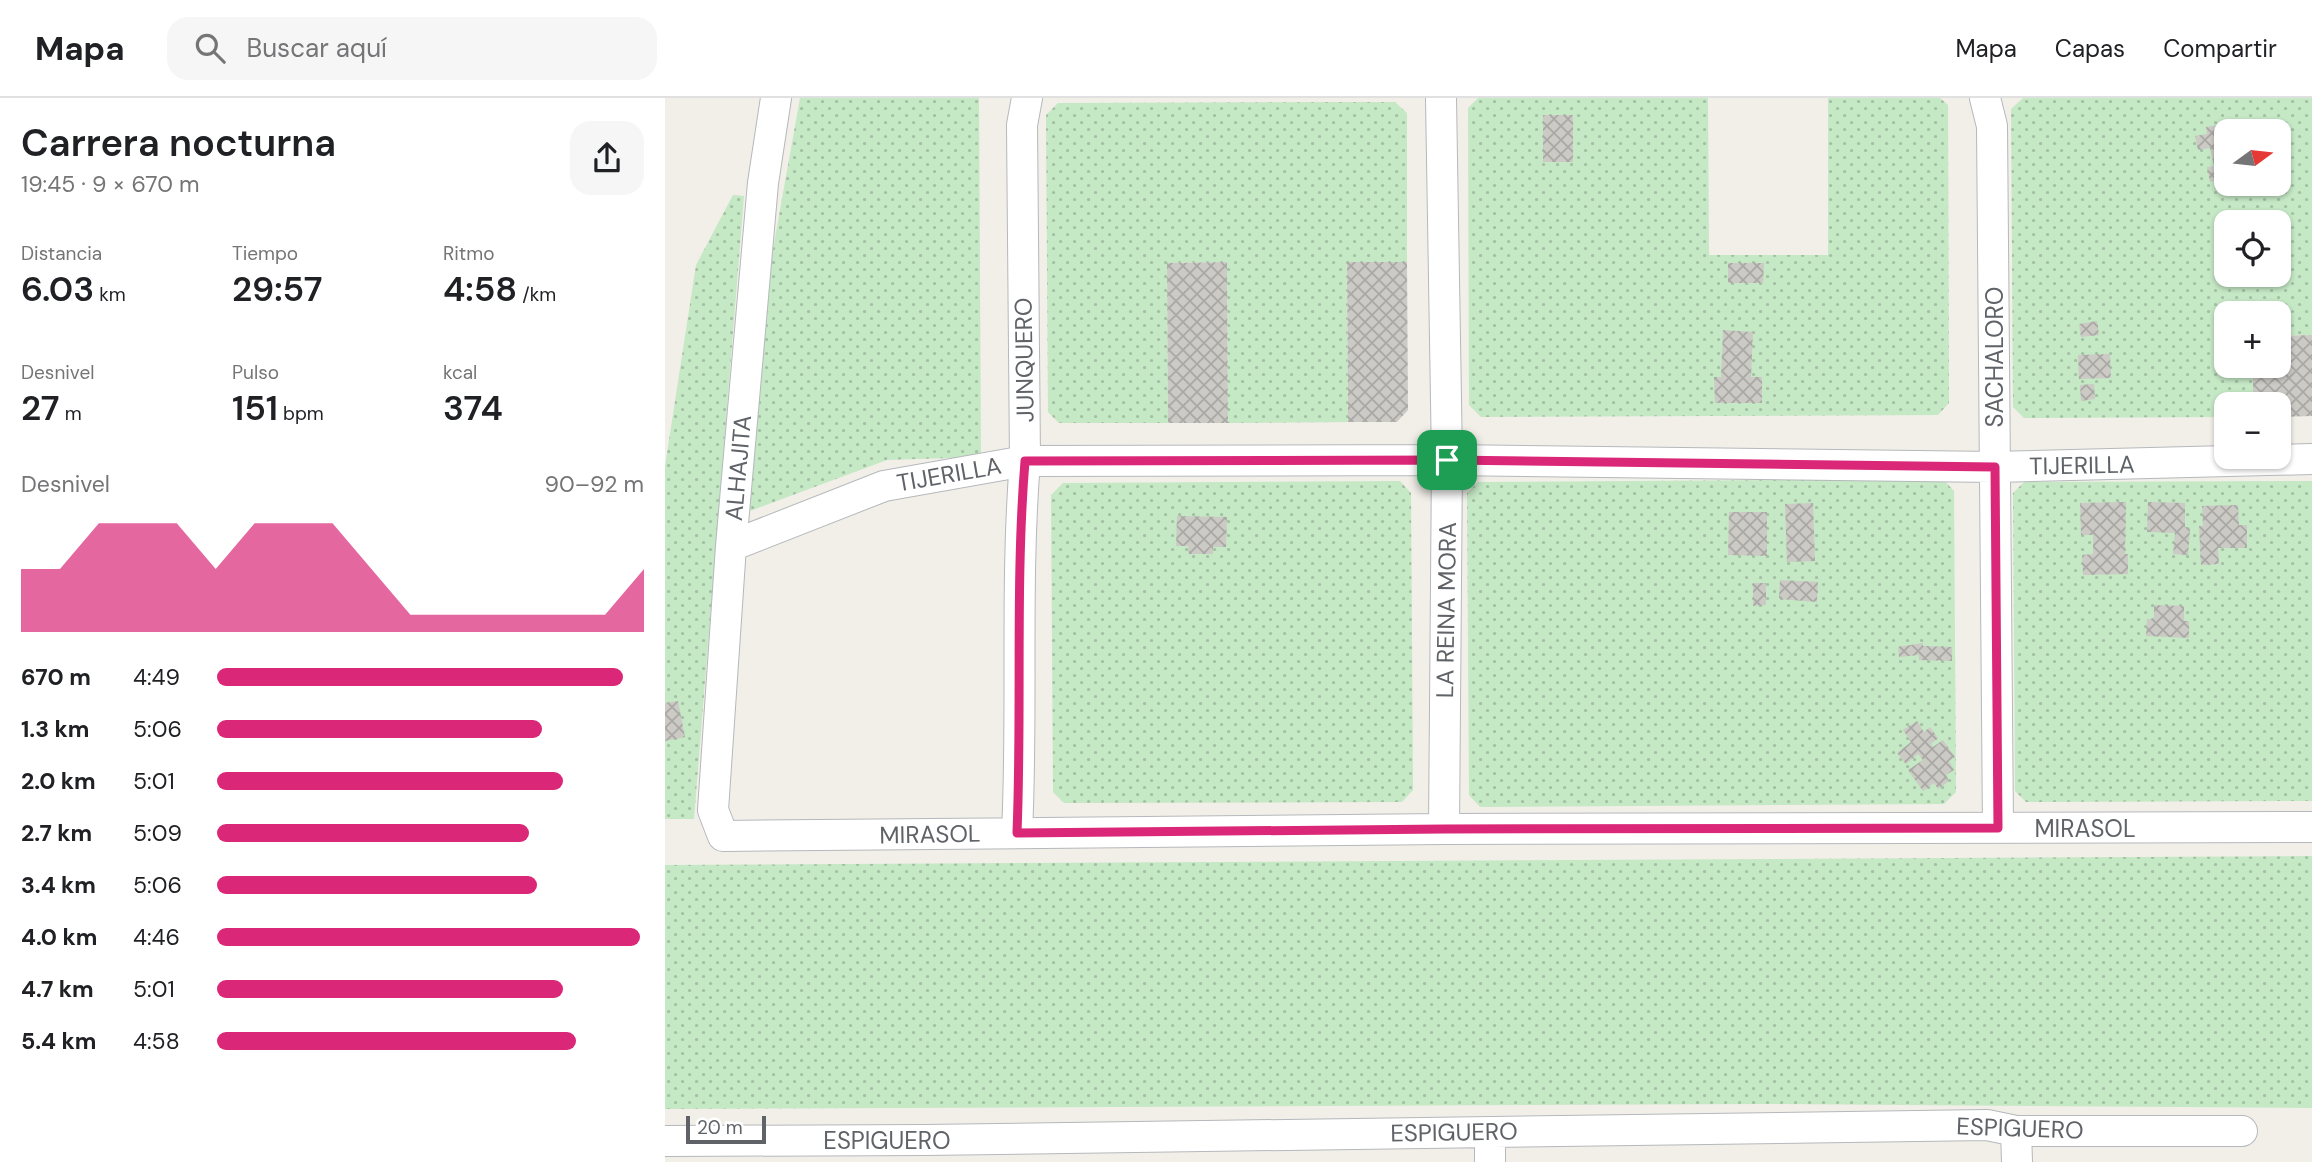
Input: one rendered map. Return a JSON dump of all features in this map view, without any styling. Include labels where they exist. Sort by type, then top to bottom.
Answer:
[{"type":"street","name":"ALHAJITA","points":[[723,836],[713,810],[731,546],[763,183],[776,98]]},
{"type":"street","name":"JUNQUERO","points":[[1017,833],[1021,516],[1025,461],[1022,125],[1027,98]]},
{"type":"street","name":"LA REINA MORA","points":[[1441,98],[1447,460],[1444,829]]},
{"type":"street","name":"SACHALORO","points":[[1986,98],[1992,126],[1998,828]]},
{"type":"street","name":"TIJERILLA","points":[[731,546],[884,486],[1025,461],[1447,460],[1995,467],[2312,459]]},
{"type":"street","name":"MIRASOL","points":[[723,836],[1444,829],[2312,827]]},
{"type":"street","name":"ESPIGUERO","points":[[665,1141],[925,1151],[1490,1132],[1987,1125],[2016,1131],[2242,1131]]},
{"type":"street","points":[[2016,1131],[2017,1162]]},
{"type":"street","points":[[1490,1132],[1490,1162]]},
{"type":"green space","points":[[800,98],[979,98],[981,457],[887,460],[750,511],[768,277]]},
{"type":"green space","points":[[1478,98],[1708,98],[1709,255],[1828,255],[1828,98],[1940,98],[1948,105],[1949,403],[1938,415],[1481,417],[1469,405],[1468,108]]},
{"type":"green space","points":[[2023,98],[2312,98],[2312,335],[2291,336],[2291,301],[2214,301],[2214,378],[2253,378],[2253,392],[2214,392],[2214,417],[2024,418],[2013,407],[2011,109]]},
{"type":"green space","points":[[1395,102],[1407,113],[1407,262],[1347,262],[1348,422],[1228,423],[1227,262],[1167,263],[1168,423],[1059,423],[1048,412],[1046,115],[1058,103]]},
{"type":"green space","points":[[733,195],[744,196],[694,819],[665,819],[665,466],[696,265]]},
{"type":"green space","points":[[1943,479],[1954,491],[1956,792],[1944,804],[1480,807],[1469,795],[1467,493],[1478,482]]},
{"type":"green space","points":[[1400,481],[1411,493],[1413,790],[1402,802],[1064,803],[1053,792],[1051,495],[1063,483]]},
{"type":"green space","points":[[2312,481],[2312,801],[2026,802],[2015,791],[2013,493],[2024,482]]},
{"type":"green space","points":[[2312,856],[2312,1108],[1768,1104],[665,1109],[665,865]]},
{"type":"building","points":[[1543,115],[1573,115],[1573,162],[1543,162]]},
{"type":"building","points":[[2214,126],[2214,166],[2210,148],[2198,150],[2195,136],[2207,134],[2206,127]]},
{"type":"building","points":[[2214,166],[2214,181],[2210,182],[2207,167]]},
{"type":"building","points":[[1227,262],[1228,423],[1168,423],[1167,263]]},
{"type":"building","points":[[1347,262],[1407,262],[1408,410],[1397,422],[1348,422]]},
{"type":"building","points":[[1728,263],[1764,263],[1763,283],[1728,283]]},
{"type":"building","points":[[2097,321],[2099,335],[2081,337],[2079,324]]},
{"type":"building","points":[[1723,330],[1753,332],[1751,377],[1762,377],[1762,403],[1715,403],[1714,377],[1721,377]]},
{"type":"building","points":[[2312,335],[2312,416],[2291,417],[2291,392],[2253,392],[2253,378],[2291,378],[2291,336]]},
{"type":"building","points":[[2110,354],[2111,378],[2079,379],[2078,355]]},
{"type":"building","points":[[2094,384],[2095,399],[2081,401],[2080,385]]},
{"type":"building","points":[[2126,502],[2125,554],[2128,554],[2128,574],[2083,575],[2082,555],[2093,554],[2093,535],[2081,535],[2080,503]]},
{"type":"building","points":[[2148,502],[2185,503],[2185,527],[2190,528],[2188,555],[2173,554],[2175,533],[2147,532]]},
{"type":"building","points":[[1813,503],[1815,561],[1787,562],[1785,504]]},
{"type":"building","points":[[2238,505],[2239,525],[2247,525],[2247,548],[2218,548],[2219,564],[2201,565],[2199,526],[2203,526],[2202,506]]},
{"type":"building","points":[[1729,512],[1767,512],[1767,556],[1728,555]]},
{"type":"building","points":[[1177,516],[1227,517],[1226,547],[1213,547],[1213,554],[1189,554],[1188,546],[1176,546]]},
{"type":"building","points":[[1780,580],[1818,582],[1817,602],[1779,599]]},
{"type":"building","points":[[1753,583],[1766,583],[1766,605],[1753,606]]},
{"type":"building","points":[[2154,605],[2184,606],[2184,621],[2189,621],[2189,638],[2146,636],[2147,619],[2154,619]]},
{"type":"building","points":[[1923,643],[1923,646],[1952,647],[1952,661],[1919,660],[1919,655],[1899,657],[1898,647]]},
{"type":"building","points":[[678,701],[685,737],[665,741],[665,703]]},
{"type":"building","points":[[1917,721],[1924,732],[1930,727],[1938,738],[1931,744],[1933,747],[1943,740],[1955,757],[1949,761],[1954,770],[1946,775],[1949,781],[1938,789],[1934,783],[1923,791],[1908,770],[1923,760],[1918,754],[1906,764],[1897,753],[1911,742],[1903,730]]},
{"type":"route","points":[[1447,460],[1995,467],[1998,828],[1017,833],[1021,516],[1025,461],[1447,460]]}]
